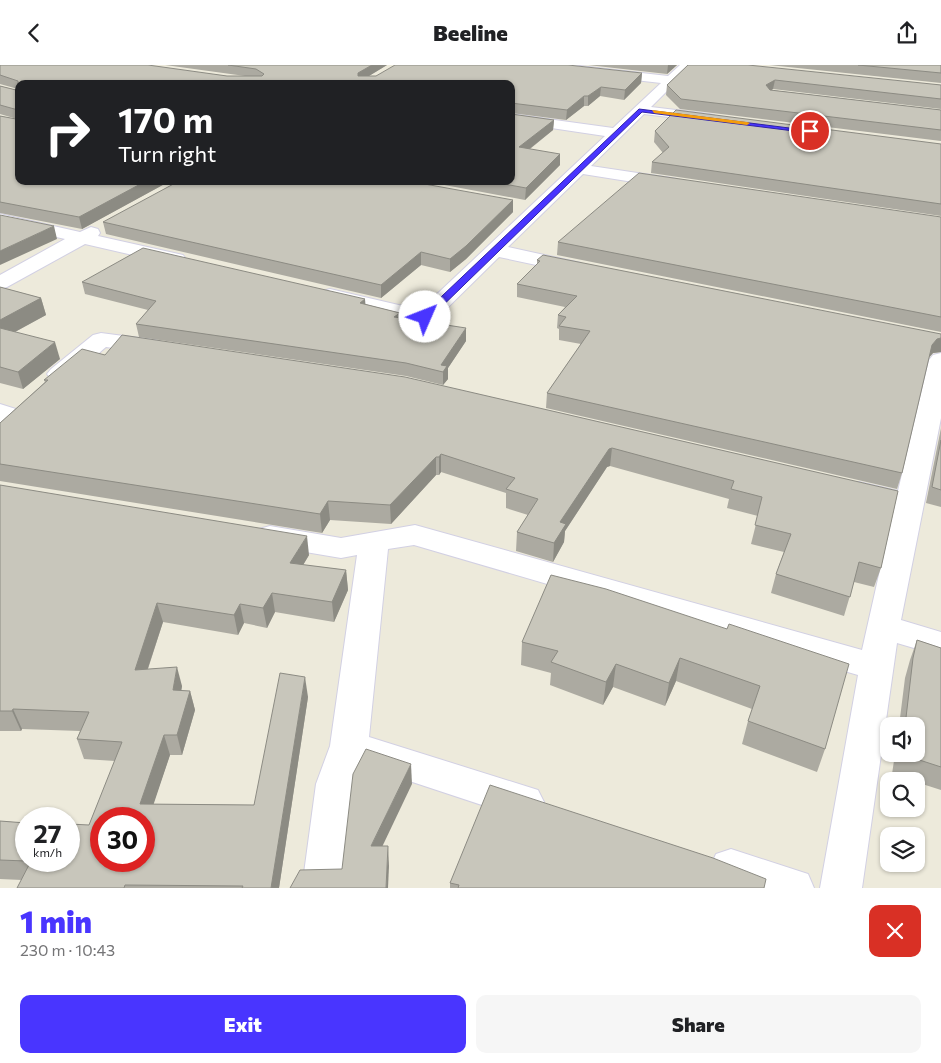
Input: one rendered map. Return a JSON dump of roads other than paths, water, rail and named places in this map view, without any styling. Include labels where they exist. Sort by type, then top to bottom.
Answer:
[{"type":"street","points":[[539,65],[671,80]]},
{"type":"street","points":[[309,290],[425,317],[687,65]]},
{"type":"street","points":[[641,110],[728,121]]},
{"type":"street","points":[[515,120],[617,133]]},
{"type":"street","points":[[579,169],[686,185]]},
{"type":"street","points":[[518,205],[538,209]]},
{"type":"street","points":[[0,219],[192,262]]},
{"type":"street","points":[[0,283],[110,223]]},
{"type":"street","points":[[495,250],[592,270]]},
{"type":"street","points":[[15,409],[101,340],[180,351]]},
{"type":"street","points":[[840,888],[875,667],[941,360]]},
{"type":"street","points":[[832,485],[910,503]]},
{"type":"street","points":[[244,531],[341,548],[415,535],[875,667]]},
{"type":"street","points":[[323,888],[335,784],[349,746],[374,542]]},
{"type":"street","points":[[883,627],[941,644]]},
{"type":"street","points":[[349,746],[557,812]]},
{"type":"street","points":[[699,858],[794,888]]}]
